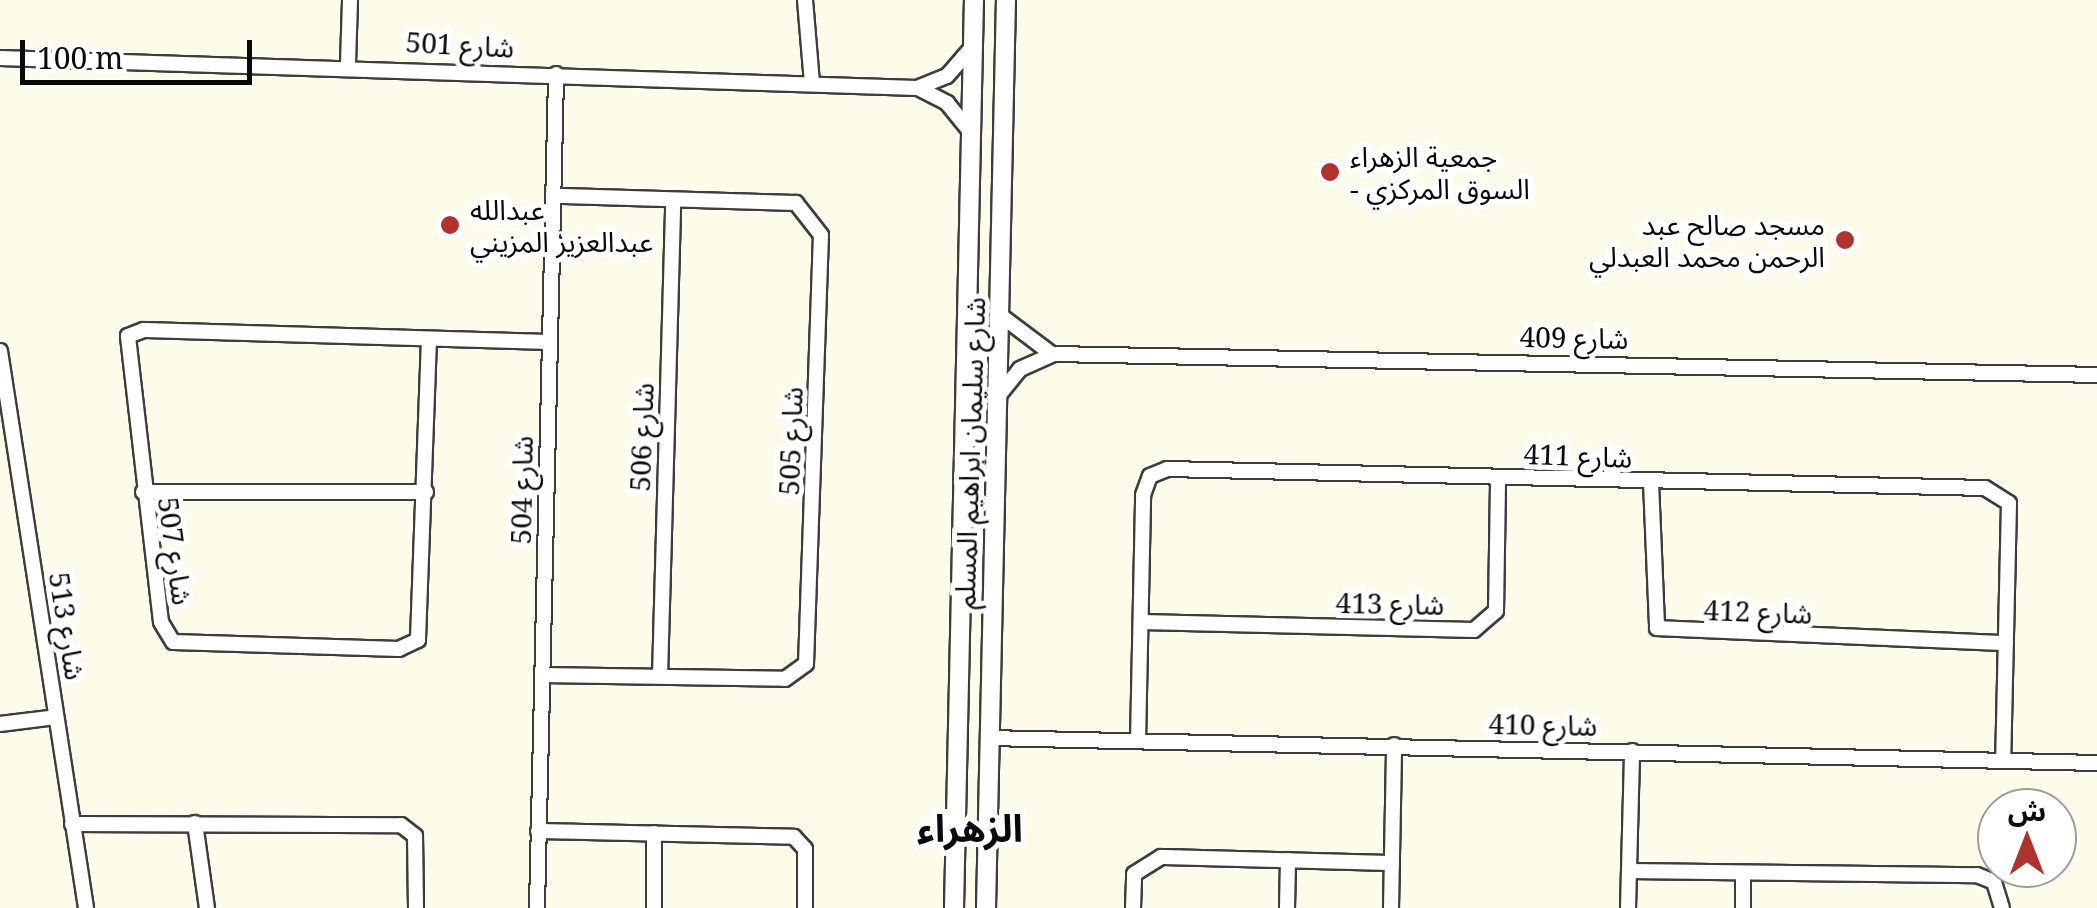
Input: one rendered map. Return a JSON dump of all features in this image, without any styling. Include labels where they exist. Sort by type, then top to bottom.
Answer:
[{"type":"street","points":[[348,64],[350,0]]},
{"type":"street","points":[[805,0],[812,84]]},
{"type":"street","name":"شارع سليمان ابراهيم المسلم","points":[[954,908],[974,0]]},
{"type":"street","name":"شارع سليمان ابراهيم المسلم","points":[[986,908],[1006,0]]},
{"type":"street","points":[[917,88],[948,76],[973,46]]},
{"type":"street","name":"شارع 501","points":[[0,58],[348,64],[917,88]]},
{"type":"street","name":"شارع 504","points":[[537,908],[556,74]]},
{"type":"street","points":[[917,88],[947,102],[972,134]]},
{"type":"street","name":"شارع 505","points":[[542,675],[784,679],[806,664],[821,235],[811,212],[787,202],[554,196]]},
{"type":"street","name":"شارع 506","points":[[660,676],[672,200]]},
{"type":"street","points":[[998,396],[1020,369],[1053,354],[1000,315]]},
{"type":"street","name":"شارع 507","points":[[429,339],[423,631],[399,649],[172,642],[162,628],[124,352],[132,332],[429,339],[550,342]]},
{"type":"street","name":"شارع 513","points":[[0,352],[86,908]]},
{"type":"street","name":"شارع 409","points":[[1053,354],[2096,375]]},
{"type":"street","name":"شارع 411","points":[[1138,741],[1143,495],[1150,476],[1167,469],[2000,494],[2009,503],[2003,761]]},
{"type":"street","name":"شارع 413","points":[[1142,622],[1474,630],[1496,611],[1498,478]]},
{"type":"street","name":"شارع 412","points":[[1651,482],[1657,628],[2006,643]]},
{"type":"street","points":[[143,492],[426,492]]},
{"type":"street","points":[[0,724],[56,717]]},
{"type":"street","name":"شارع 410","points":[[988,738],[2097,763]]},
{"type":"street","points":[[1391,908],[1394,746]]},
{"type":"street","points":[[1628,908],[1632,751]]},
{"type":"street","points":[[195,823],[207,908]]},
{"type":"street","points":[[72,824],[406,826],[415,836],[416,908]]},
{"type":"street","points":[[538,831],[794,837],[804,849],[805,908]]},
{"type":"street","points":[[654,833],[654,908]]},
{"type":"street","points":[[1287,908],[1288,860]]},
{"type":"street","points":[[1133,908],[1144,861],[1392,862]]},
{"type":"street","points":[[1629,871],[1978,875],[1994,882],[2002,908]]},
{"type":"street","points":[[1743,873],[1743,908]]},
{"type":"place","name":"جمعية الزهراء - السوق المركزي","points":[[1330,172]]},
{"type":"place","name":"عبدالله عبدالعزيز المزيني","points":[[450,225]]},
{"type":"place","name":"مسجد صالح عبد الرحمن محمد العبدلي","points":[[1845,240]]},
{"type":"district","name":"الزهراء","points":[[970,828]]}]
